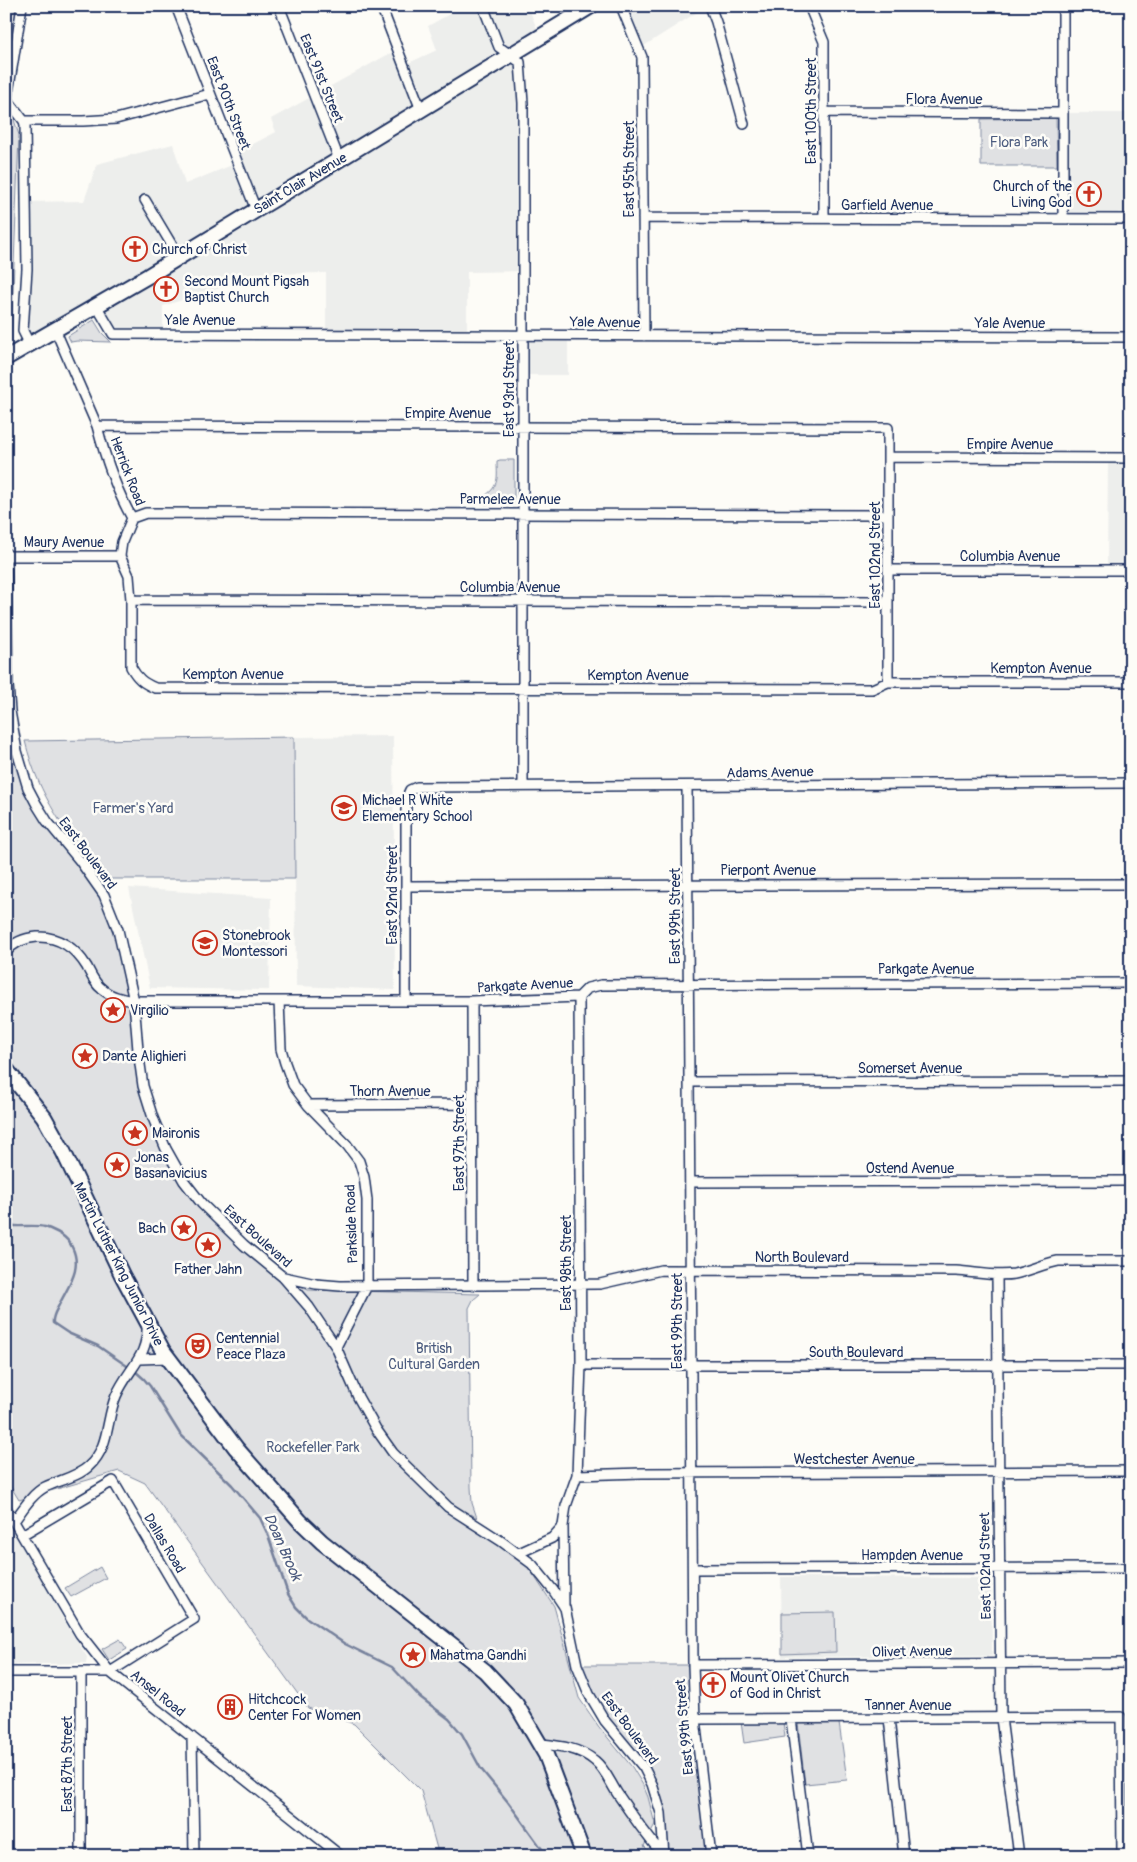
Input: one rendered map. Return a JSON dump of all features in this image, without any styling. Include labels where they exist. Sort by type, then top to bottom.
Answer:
[{"type":"main road","name":"Saint Clair Avenue","points":[[6,358],[179,257],[591,6]]},
{"type":"main road","name":"Martin Luther King Junior Drive","points":[[6,1069],[36,1107],[60,1145],[122,1275],[168,1358],[236,1448],[300,1521],[322,1542],[485,1671],[516,1704],[541,1744],[584,1856]]},
{"type":"street","points":[[22,6],[7,100],[24,121],[27,268],[23,332],[29,343]]},
{"type":"street","name":"East 90th Street","points":[[176,6],[256,210]]},
{"type":"street","name":"East 91st Street","points":[[279,6],[340,159]]},
{"type":"street","points":[[381,6],[421,110]]},
{"type":"street","name":"East 93rd Street","points":[[483,6],[499,47],[520,62],[523,103],[523,786]]},
{"type":"street","name":"East 95th Street","points":[[621,6],[642,57],[644,336]]},
{"type":"street","points":[[710,6],[744,124]]},
{"type":"street","name":"East 100th Street","points":[[809,6],[824,42],[824,218]]},
{"type":"street","points":[[1063,6],[1063,218]]},
{"type":"street","points":[[24,121],[116,119],[210,94]]},
{"type":"street","name":"Flora Avenue","points":[[825,112],[1063,113]]},
{"type":"street","points":[[145,200],[179,257]]},
{"type":"street","name":"Garfield Avenue","points":[[643,218],[1131,219]]},
{"type":"street","name":"Yale Avenue","points":[[96,305],[113,334],[1131,337]]},
{"type":"street","name":"Herrick Road","points":[[55,328],[97,426],[123,501],[132,518],[122,542],[120,556]]},
{"type":"street","name":"Empire Avenue","points":[[97,426],[888,428]]},
{"type":"street","name":"East 102nd Street","points":[[888,428],[888,682]]},
{"type":"street","name":"Empire Avenue","points":[[888,457],[1131,458]]},
{"type":"street","name":"Parmelee Avenue","points":[[132,518],[146,513],[888,515]]},
{"type":"street","name":"Maury Avenue","points":[[7,554],[120,556]]},
{"type":"street","name":"East Boulevard","points":[[7,554],[8,684],[10,711],[17,751],[28,788],[36,805],[104,895],[121,939],[134,1001],[143,1086],[153,1118],[166,1148],[184,1181],[202,1204],[244,1245],[283,1277],[298,1293],[336,1346],[358,1398],[393,1453],[448,1507],[519,1554],[540,1573],[564,1608],[577,1666],[589,1694],[605,1721],[644,1768],[654,1789],[663,1824],[663,1855]]},
{"type":"street","points":[[120,556],[129,576],[131,600]]},
{"type":"street","name":"Columbia Avenue","points":[[889,570],[1131,570]]},
{"type":"street","name":"Columbia Avenue","points":[[131,600],[888,602]]},
{"type":"street","name":"Kempton Avenue","points":[[131,600],[131,667],[136,676],[145,684],[154,688],[872,690],[888,682],[1131,682]]},
{"type":"street","name":"Adams Avenue","points":[[410,790],[417,787],[1131,783]]},
{"type":"street","name":"East 99th Street","points":[[687,786],[693,1665],[696,1719],[711,1856]]},
{"type":"street","name":"East 92nd Street","points":[[406,1001],[406,799],[410,790]]},
{"type":"street","name":"Pierpont Avenue","points":[[406,886],[1131,884]]},
{"type":"street","name":"Parkgate Avenue","points":[[6,952],[17,942],[28,938],[42,937],[55,940],[68,946],[76,953],[102,989],[116,997],[134,1001],[472,1001],[579,998],[588,988],[601,984],[1131,983]]},
{"type":"street","name":"East 98th Street","points":[[564,1608],[563,1526],[566,1506],[577,1475],[582,1365],[579,998]]},
{"type":"street","name":"Parkside Road","points":[[279,1001],[281,1041],[285,1063],[293,1085],[308,1105],[347,1145],[359,1161],[367,1200],[367,1286],[336,1346]]},
{"type":"street","name":"East 97th Street","points":[[472,1001],[473,1286]]},
{"type":"street","name":"Somerset Avenue","points":[[689,1082],[1131,1082]]},
{"type":"street","name":"Thorn Avenue","points":[[308,1105],[472,1104]]},
{"type":"street","name":"Ostend Avenue","points":[[690,1182],[1131,1181]]},
{"type":"street","name":"North Boulevard","points":[[283,1277],[316,1284],[367,1286],[580,1285],[624,1280],[661,1270],[691,1272],[956,1271],[997,1275],[1024,1272],[1058,1261],[1131,1261]]},
{"type":"street","name":"East 102nd Street","points":[[997,1275],[1001,1718],[1019,1856]]},
{"type":"street","points":[[14,1521],[38,1491],[81,1472],[95,1460],[106,1438],[115,1398],[125,1379],[138,1361],[146,1340],[147,1321]]},
{"type":"street","points":[[138,1361],[168,1358]]},
{"type":"street","name":"South Boulevard","points":[[582,1365],[1131,1365]]},
{"type":"street","name":"Westchester Avenue","points":[[577,1475],[1131,1471]]},
{"type":"street","name":"Dallas Road","points":[[22,1535],[113,1481],[194,1619],[110,1672]]},
{"type":"street","name":"Ansel Road","points":[[6,1508],[80,1634],[110,1672],[341,1856]]},
{"type":"street","points":[[519,1554],[552,1538],[563,1526]]},
{"type":"street","name":"Hampden Avenue","points":[[693,1570],[1131,1568]]},
{"type":"street","name":"Olivet Avenue","points":[[693,1665],[842,1666],[1131,1663]]},
{"type":"street","points":[[6,1672],[110,1672]]},
{"type":"street","name":"East 87th Street","points":[[80,1672],[81,1856]]},
{"type":"street","points":[[889,1718],[904,1856]]},
{"type":"street","name":"Tanner Avenue","points":[[696,1719],[1121,1718],[1122,1856]]},
{"type":"street","points":[[791,1719],[808,1856]]},
{"type":"street","points":[[192,1737],[194,1856]]},
{"type":"street","name":"East Boulevard","points":[[541,1744],[564,1747],[596,1762],[603,1769],[628,1810],[663,1855]]},
{"type":"shaded area","points":[[464,6],[528,6],[540,37],[511,55],[520,62],[523,271],[467,272],[467,335],[326,334],[326,273],[265,274],[163,306],[163,334],[113,334],[96,305],[29,343],[23,331],[26,202],[84,201],[97,164],[173,144],[185,184],[237,163],[234,154],[276,132],[271,119],[398,49],[404,65],[437,50],[428,26]]},
{"type":"shaded area","points":[[621,6],[707,6],[639,49]]},
{"type":"shaded area","points":[[1063,113],[1131,113],[1131,219],[1063,218]]},
{"type":"shaded area","points":[[523,335],[568,335],[568,375],[523,375]]},
{"type":"shaded area","points":[[1108,458],[1131,458],[1131,570],[1107,570]]},
{"type":"shaded area","name":"Michael R White Elementary School","points":[[393,736],[395,990],[296,986],[294,737]]},
{"type":"shaded area","name":"Stonebrook Montessori","points":[[129,888],[271,898],[269,990],[150,988]]},
{"type":"shaded area","points":[[6,1519],[15,1531],[62,1617],[87,1657],[86,1663],[6,1665]]},
{"type":"shaded area","points":[[781,1577],[991,1578],[992,1656],[782,1657]]},
{"type":"green space","points":[[6,6],[21,6],[7,99],[19,135],[11,342],[6,349]]},
{"type":"green space","name":"Flora Park","points":[[1056,118],[1057,166],[981,166],[981,119]]},
{"type":"green space","points":[[94,320],[102,333],[111,342],[71,342],[68,336]]},
{"type":"green space","points":[[514,460],[514,504],[485,504],[485,496],[495,484],[497,461]]},
{"type":"green space","name":"Rockefeller Park","points":[[6,573],[10,711],[28,788],[80,861],[118,930],[143,1086],[166,1149],[209,1211],[283,1277],[308,1290],[480,1294],[473,1300],[469,1308],[471,1487],[472,1503],[477,1518],[471,1514],[470,1522],[519,1553],[554,1606],[579,1698],[599,1727],[632,1767],[648,1797],[655,1824],[644,1846],[653,1856],[439,1856],[421,1791],[354,1724],[308,1708],[145,1483],[119,1471],[19,1500],[6,1479]]},
{"type":"green space","name":"Farmer's Yard","points":[[294,737],[295,879],[99,879],[46,797],[38,780],[25,741]]},
{"type":"green space","points":[[100,1567],[106,1578],[71,1597],[65,1588]]},
{"type":"green space","points":[[835,1612],[836,1652],[782,1654],[782,1613]]},
{"type":"green space","points":[[120,1639],[127,1649],[109,1660],[102,1649]]},
{"type":"green space","points":[[577,1665],[693,1665],[711,1856],[664,1856],[652,1784],[605,1721]]},
{"type":"green space","points":[[741,1722],[783,1722],[785,1737],[744,1743]]},
{"type":"green space","points":[[798,1723],[839,1723],[847,1780],[805,1784]]},
{"type":"waterway","name":"Doan Brook","points":[[6,1225],[45,1227],[57,1232],[67,1240],[75,1255],[75,1270],[70,1284],[54,1314],[53,1323],[68,1333],[98,1346],[130,1368]]},
{"type":"waterway","name":"Doan Brook","points":[[135,1371],[150,1386],[180,1434],[232,1485],[260,1518],[268,1535],[288,1594],[296,1607],[307,1618],[345,1644],[392,1667],[420,1697],[449,1719],[462,1734],[481,1769],[508,1802],[547,1856]]},
{"type":"place","name":"Church of the Living God","points":[[1089,194]]},
{"type":"place","name":"Church of Christ","points":[[135,249]]},
{"type":"place","name":"Second Mount Pigsah Baptist Church","points":[[166,289]]},
{"type":"place","name":"Michael R White Elementary School","points":[[344,808]]},
{"type":"place","name":"Stonebrook Montessori","points":[[205,943]]},
{"type":"place","name":"Virgilio","points":[[113,1010]]},
{"type":"place","name":"Dante Alighieri","points":[[85,1056]]},
{"type":"place","name":"Maironis","points":[[135,1133]]},
{"type":"place","name":"Jonas Basanavicius","points":[[117,1165]]},
{"type":"place","name":"Bach","points":[[184,1228]]},
{"type":"place","name":"Father Jahn","points":[[208,1245]]},
{"type":"place","name":"Centennial Peace Plaza","points":[[198,1346]]},
{"type":"place","name":"Mahatma Gandhi","points":[[413,1655]]},
{"type":"place","name":"Mount Olivet Church of God in Christ","points":[[713,1685]]},
{"type":"place","name":"Hitchcock Center For Women","points":[[230,1707]]},
{"type":"park label","name":"British Cultural Garden","points":[[434,1356]]}]
